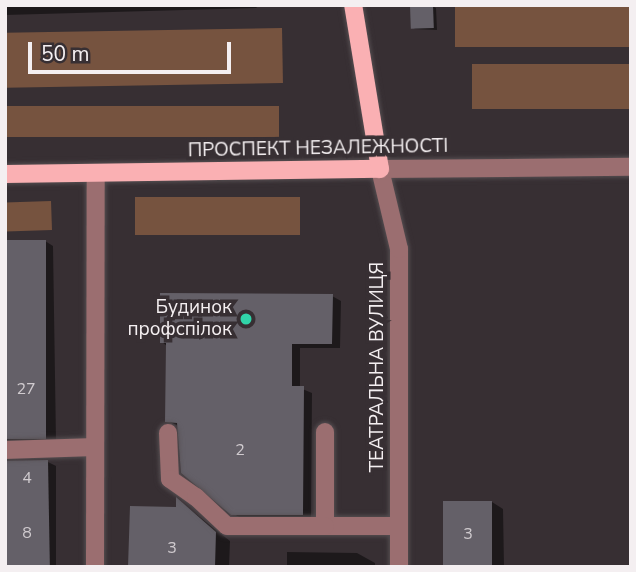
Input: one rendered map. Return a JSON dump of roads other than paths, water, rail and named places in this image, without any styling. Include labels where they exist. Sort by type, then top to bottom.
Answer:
[{"type":"main road","points":[[353,5],[380,169]]},
{"type":"main road","name":"ПРОСПЕКТ НЕЗАЛЕЖНОСТІ","points":[[5,174],[380,169]]},
{"type":"street","name":"ПРОСПЕКТ НЕЗАЛЕЖНОСТІ","points":[[380,169],[631,166]]},
{"type":"street","name":"ТЕАТРАЛЬНА ВУЛИЦЯ","points":[[380,169],[399,249],[399,567]]},
{"type":"street","points":[[94,567],[96,173]]},
{"type":"street","points":[[325,432],[325,526]]},
{"type":"street","points":[[168,433],[170,479],[196,497],[227,526],[399,526]]},
{"type":"street","points":[[5,450],[94,447]]},
{"type":"place","name":"Будинок профспілок","points":[[246,319]]}]
